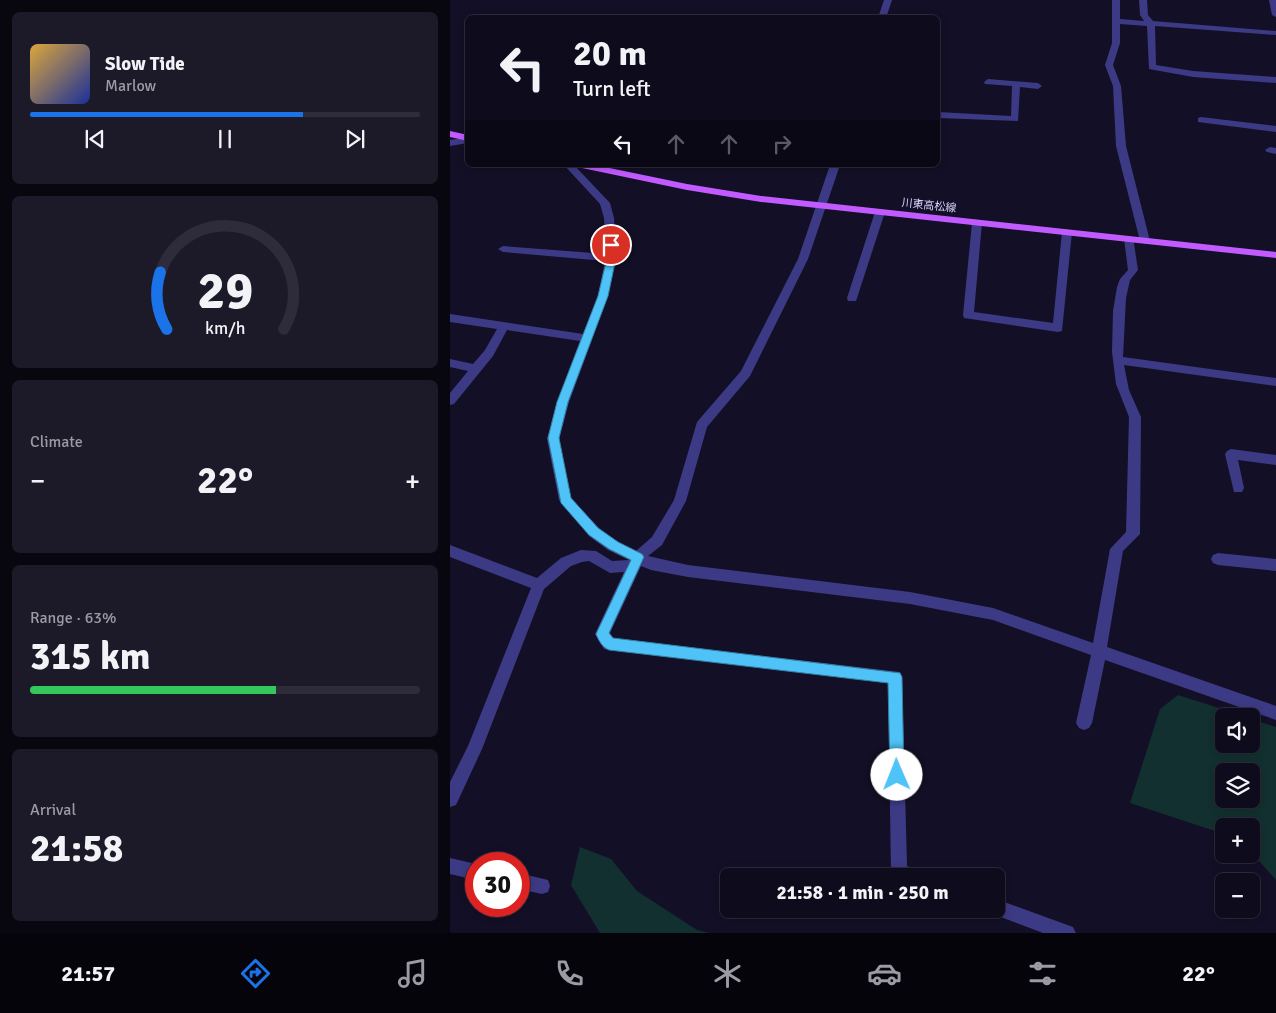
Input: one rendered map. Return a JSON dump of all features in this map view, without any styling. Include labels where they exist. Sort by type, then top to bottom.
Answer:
[{"type":"main road","points":[[450,134],[465,138]]},
{"type":"main road","name":"川東高松線","points":[[592,167],[687,187],[761,199],[1276,255]]},
{"type":"street","points":[[883,15],[888,0]]},
{"type":"street","points":[[1116,0],[1116,43],[1109,65],[1110,74],[1117,86],[1121,146],[1145,241]]},
{"type":"street","points":[[1144,0],[1144,15],[1152,24],[1152,67],[1193,74],[1276,80]]},
{"type":"street","points":[[1273,0],[1276,15]]},
{"type":"street","points":[[1116,21],[1276,33]]},
{"type":"street","points":[[988,82],[1038,86]]},
{"type":"street","points":[[940,115],[1015,119],[1016,84]]},
{"type":"street","points":[[1201,120],[1276,129]]},
{"type":"street","points":[[450,143],[459,143],[465,140]]},
{"type":"street","points":[[571,167],[605,202],[609,218],[611,258],[603,296],[563,402],[553,438],[566,500],[594,532],[636,561],[688,571],[910,598],[993,614],[1276,713]]},
{"type":"street","points":[[834,167],[803,259],[746,373],[701,425],[680,501],[657,540],[636,561],[602,634],[609,644],[895,677],[899,868]]},
{"type":"street","points":[[852,298],[880,212]]},
{"type":"street","points":[[977,223],[968,315],[1058,328],[1067,232]]},
{"type":"street","points":[[1084,723],[1099,652],[1116,549],[1133,534],[1135,417],[1126,401],[1118,360],[1118,314],[1125,280],[1133,270],[1129,239]]},
{"type":"street","points":[[503,249],[611,258]]},
{"type":"street","points":[[450,318],[586,338]]},
{"type":"street","points":[[450,401],[490,353],[504,326]]},
{"type":"street","points":[[1118,360],[1276,382]]},
{"type":"street","points":[[450,363],[476,369]]},
{"type":"street","points":[[1238,488],[1231,454],[1276,460]]},
{"type":"street","points":[[450,551],[539,585]]},
{"type":"street","points":[[450,799],[474,748],[539,585],[566,562],[581,556],[591,555],[610,566],[636,561]]},
{"type":"street","points":[[1218,559],[1276,565]]},
{"type":"street","points":[[450,866],[465,869]]},
{"type":"street","points":[[530,883],[542,886]]},
{"type":"street","points":[[1005,910],[1067,933]]},
{"type":"green space","points":[[1178,695],[1219,708],[1215,708],[1215,753],[1260,753],[1260,722],[1276,727],[1276,880],[1260,862],[1260,818],[1215,818],[1215,831],[1130,803],[1160,709]]},
{"type":"green space","points":[[580,847],[611,859],[637,891],[697,930],[709,933],[600,933],[571,885]]},
{"type":"route","points":[[611,245],[611,258],[603,296],[563,402],[553,438],[566,500],[594,532],[613,546],[638,557],[602,634],[609,644],[895,677],[897,775]]}]
